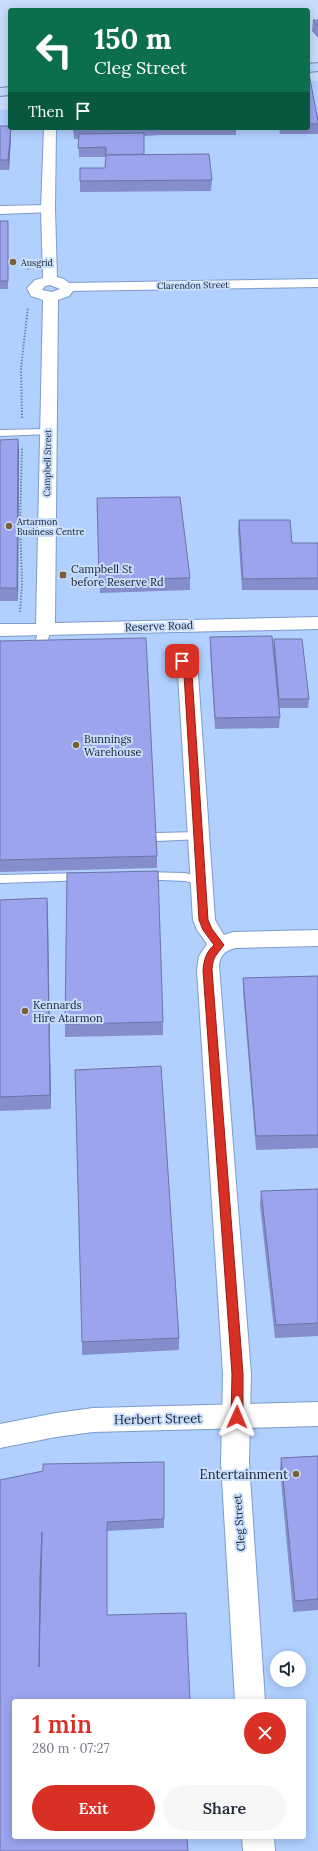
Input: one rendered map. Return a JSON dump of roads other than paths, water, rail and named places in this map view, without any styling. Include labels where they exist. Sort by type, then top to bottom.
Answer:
[{"type":"street","name":"Campbell Street","points":[[45,629],[50,289],[48,209],[50,130]]},
{"type":"street","points":[[0,210],[48,209]]},
{"type":"street","name":"Clarendon Street","points":[[50,289],[65,292],[67,287],[318,283]]},
{"type":"street","name":"Reserve Road","points":[[0,630],[318,623]]},
{"type":"street","points":[[182,661],[188,674],[204,920],[208,930],[219,945],[233,940],[318,938]]},
{"type":"street","name":"Cleg Street","points":[[219,945],[213,951],[208,960],[208,970],[237,1374],[236,1462],[250,1699]]},
{"type":"street","name":"Herbert Street","points":[[0,1436],[56,1425],[93,1420],[318,1414]]},
{"type":"street","points":[[258,1839],[259,1851]]},
{"type":"lane","points":[[0,433],[48,432]]},
{"type":"lane","points":[[40,652],[45,629]]},
{"type":"lane","points":[[156,837],[199,836]]},
{"type":"lane","points":[[0,879],[95,877]]},
{"type":"lane","points":[[126,877],[185,877],[202,881]]},
{"type":"place","name":"Ausgrid","points":[[13,262]]},
{"type":"place","name":"Artarmon Business Centre","points":[[9,526]]},
{"type":"place","name":"Campbell St before Reserve Rd","points":[[63,575]]},
{"type":"place","name":"Bunnings Warehouse","points":[[76,745]]},
{"type":"place","name":"Kennards Hire Atarmon","points":[[25,1011]]},
{"type":"place","name":"Entertainment","points":[[296,1474]]}]
